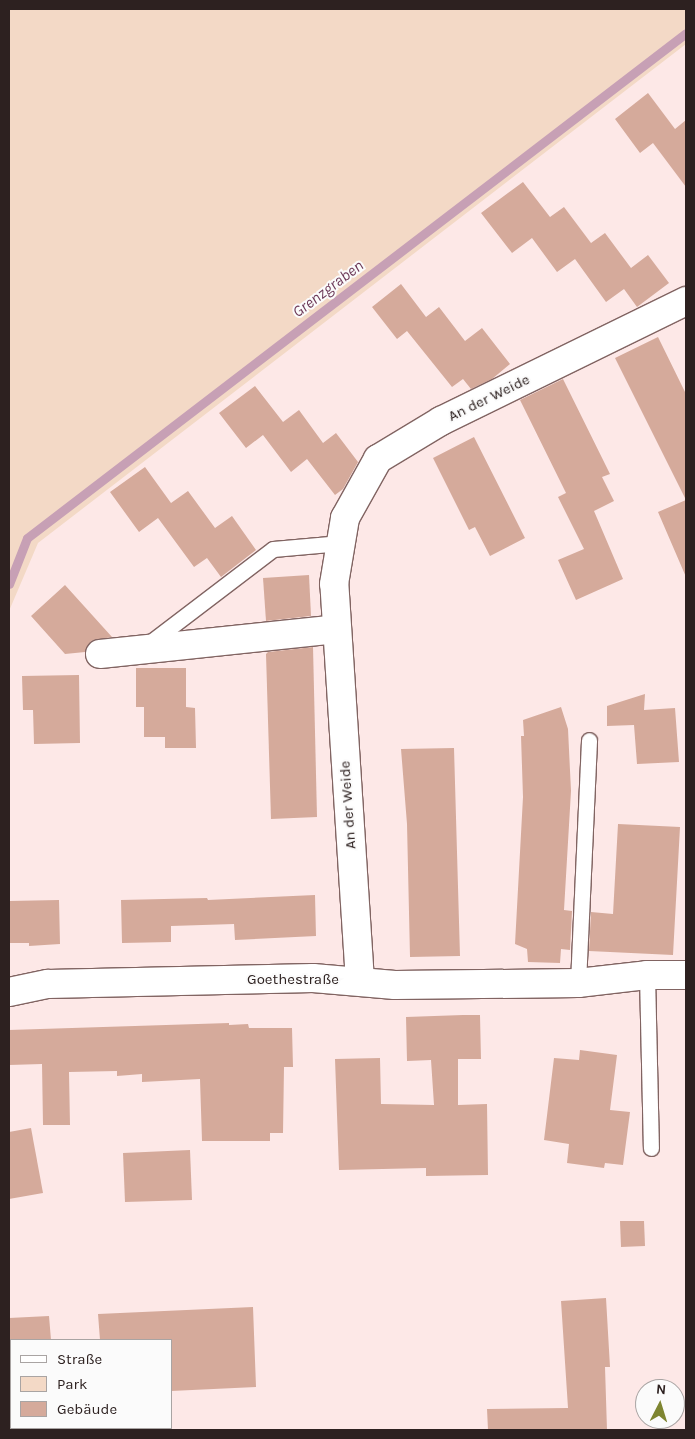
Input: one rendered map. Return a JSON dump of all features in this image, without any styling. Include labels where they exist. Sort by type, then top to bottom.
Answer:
[{"type":"street","name":"An der Weide","points":[[360,980],[334,584],[345,518],[378,459],[441,421],[686,301]]},
{"type":"street","points":[[100,654],[337,630]]},
{"type":"street","name":"Goethestraße","points":[[9,992],[48,984],[313,978],[360,980],[395,985],[578,983],[647,975],[686,975]]},
{"type":"lane","points":[[141,650],[273,549],[341,543]]},
{"type":"lane","points":[[578,983],[590,740]]},
{"type":"lane","points":[[647,975],[651,1148]]},
{"type":"green space","points":[[9,9],[686,9],[686,44],[38,543],[9,611]]},
{"type":"building","points":[[648,93],[675,129],[686,120],[686,187],[653,143],[640,153],[615,119]]},
{"type":"building","points":[[523,182],[550,217],[564,207],[591,243],[605,233],[631,268],[648,255],[669,283],[637,307],[624,289],[606,302],[575,259],[557,272],[532,238],[512,253],[481,213]]},
{"type":"building","points":[[401,284],[426,317],[439,307],[465,341],[482,328],[510,364],[492,379],[471,389],[463,379],[452,387],[407,331],[397,339],[372,307]]},
{"type":"building","points":[[658,337],[686,394],[686,500],[615,358]]},
{"type":"building","points":[[563,379],[610,474],[602,477],[614,501],[594,511],[623,579],[576,600],[558,560],[584,549],[558,497],[566,493],[520,400]]},
{"type":"building","points":[[255,386],[283,422],[299,410],[323,443],[336,433],[358,462],[343,489],[335,495],[307,459],[291,472],[263,435],[246,448],[219,413]]},
{"type":"building","points":[[474,437],[525,538],[490,556],[475,527],[469,530],[433,458]]},
{"type":"building","points":[[145,467],[171,503],[188,491],[215,528],[232,516],[256,550],[221,577],[207,558],[194,567],[158,518],[139,532],[110,492]]},
{"type":"building","points":[[686,500],[686,577],[658,512]]},
{"type":"building","points":[[309,575],[311,616],[266,621],[263,578]]},
{"type":"building","points":[[65,585],[112,637],[91,641],[85,652],[65,654],[31,616]]},
{"type":"building","points":[[313,647],[317,817],[271,819],[266,654],[268,652]]},
{"type":"building","points":[[136,668],[186,668],[186,707],[195,708],[196,748],[165,748],[165,737],[144,737],[144,707],[136,707]]},
{"type":"building","points":[[79,675],[80,743],[34,744],[33,710],[23,710],[22,676]]},
{"type":"building","points":[[645,694],[644,710],[675,708],[679,762],[637,764],[634,725],[607,726],[607,706]]},
{"type":"building","points":[[561,707],[568,729],[571,791],[564,910],[572,911],[570,950],[561,949],[560,963],[528,962],[527,949],[515,944],[523,797],[521,736],[524,736],[523,720]]},
{"type":"building","points":[[454,748],[460,956],[410,957],[407,824],[401,749]]},
{"type":"building","points":[[618,824],[680,827],[673,955],[589,951],[591,912],[613,914]]},
{"type":"building","points":[[315,895],[316,936],[235,940],[234,924],[171,926],[171,942],[122,943],[121,900],[207,898],[208,900]]},
{"type":"building","points":[[59,900],[60,944],[29,946],[29,943],[9,943],[9,901]]},
{"type":"building","points":[[480,1015],[481,1059],[458,1059],[458,1105],[487,1104],[488,1175],[426,1176],[426,1168],[339,1170],[335,1059],[380,1058],[381,1104],[434,1105],[431,1060],[407,1061],[406,1017]]},
{"type":"building","points":[[229,1023],[229,1025],[248,1024],[249,1028],[292,1028],[293,1067],[284,1067],[283,1133],[270,1133],[270,1141],[202,1141],[200,1079],[142,1082],[142,1074],[117,1076],[117,1071],[69,1072],[70,1125],[43,1125],[42,1064],[9,1065],[9,1030]]},
{"type":"building","points":[[580,1050],[617,1055],[610,1110],[630,1112],[623,1165],[605,1163],[604,1168],[567,1163],[569,1144],[544,1140],[554,1058],[579,1060]]},
{"type":"building","points":[[31,1128],[43,1193],[9,1199],[9,1132]]},
{"type":"building","points":[[190,1150],[192,1200],[125,1202],[123,1153]]},
{"type":"building","points":[[620,1221],[644,1221],[645,1246],[621,1247]]},
{"type":"building","points":[[606,1298],[610,1367],[605,1367],[607,1430],[488,1430],[487,1409],[568,1408],[561,1301]]},
{"type":"building","points":[[253,1307],[256,1387],[172,1391],[172,1339],[100,1339],[98,1314]]},
{"type":"building","points":[[49,1316],[51,1339],[9,1340],[9,1318]]},
{"type":"waterway","name":"Grenzgraben","points":[[9,584],[27,538],[686,33]]}]
